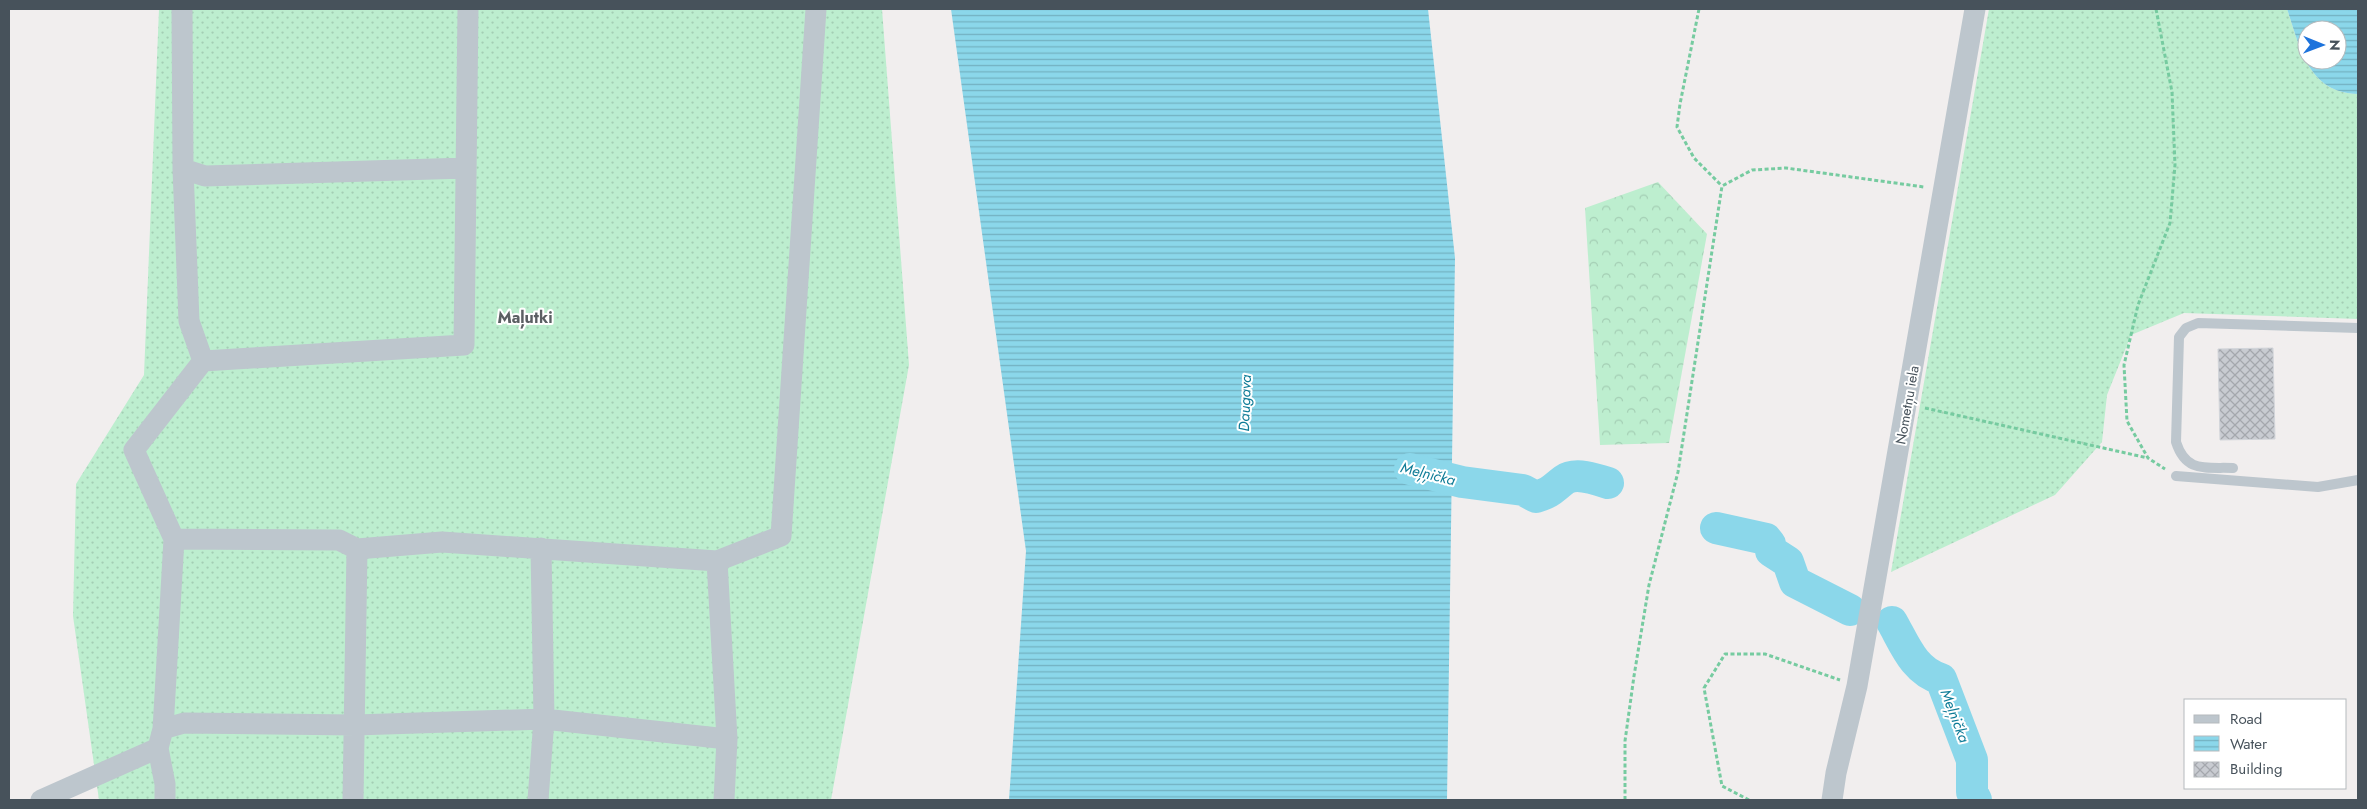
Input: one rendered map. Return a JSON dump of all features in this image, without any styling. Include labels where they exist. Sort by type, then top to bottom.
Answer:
[{"type":"street","points":[[182,9],[182,169],[189,321],[203,361]]},
{"type":"street","points":[[165,800],[160,739],[174,539],[134,450],[203,361],[464,345],[468,9]]},
{"type":"street","points":[[174,539],[338,540],[357,549],[442,542],[717,561],[781,536],[816,9]]},
{"type":"street","name":"Nometņu iela","points":[[1832,800],[1836,773],[1857,686],[1908,404],[1975,9]]},
{"type":"street","points":[[182,169],[205,176],[466,168]]},
{"type":"street","points":[[538,800],[544,719],[540,548]]},
{"type":"street","points":[[353,800],[357,549]]},
{"type":"street","points":[[717,561],[726,739],[724,800]]},
{"type":"street","points":[[40,800],[160,739],[184,723],[355,726],[544,719],[726,739]]},
{"type":"street","points":[[1836,773],[1847,800]]},
{"type":"lane","points":[[2232,468],[2197,467],[2181,457],[2176,442],[2179,337],[2186,328],[2198,323],[2358,328]]},
{"type":"lane","points":[[2176,476],[2318,487],[2358,480]]},
{"type":"path","points":[[1699,9],[1677,127],[1694,158],[1722,186]]},
{"type":"path","points":[[2148,458],[2127,421],[2124,365],[2138,305],[2170,223],[2175,165],[2172,92],[2156,9]]},
{"type":"path","points":[[1722,186],[1752,170],[1786,168],[1945,190]]},
{"type":"path","points":[[1626,800],[1625,742],[1634,676],[1649,585],[1678,472],[1722,186]]},
{"type":"path","points":[[1908,404],[2148,458],[2176,476]]},
{"type":"path","points":[[1749,800],[1722,786],[1704,688],[1725,654],[1765,654],[1857,686]]},
{"type":"green space","points":[[159,9],[882,9],[909,365],[831,800],[99,800],[73,616],[76,484],[144,375]]},
{"type":"green space","points":[[1989,9],[2287,9],[2297,38],[2297,70],[2312,70],[2317,77],[2328,86],[2341,92],[2358,94],[2358,319],[2184,313],[2131,335],[2107,395],[2102,442],[2055,495],[1891,572]]},
{"type":"green space","points":[[1658,182],[1707,234],[1669,443],[1600,445],[1585,208]]},
{"type":"water","name":"Daugava","points":[[951,9],[1428,9],[1455,258],[1447,800],[1009,800],[1026,551]]},
{"type":"water","points":[[2287,9],[2358,9],[2358,94],[2341,92],[2328,86],[2317,77],[2312,70],[2347,70],[2347,20],[2297,20],[2297,38]]},
{"type":"building","points":[[2273,348],[2275,439],[2220,440],[2218,349]]},
{"type":"waterway","name":"Meļņička","points":[[1410,469],[1462,482],[1523,490],[1536,497],[1549,492],[1564,480],[1574,477],[1586,477],[1608,483]]},
{"type":"waterway","name":"Meļņička","points":[[1716,528],[1766,539],[1770,544],[1771,551],[1788,562],[1795,582],[1850,610]]},
{"type":"waterway","name":"Meļņička","points":[[1892,622],[1917,664],[1941,679],[1972,760],[1972,792],[1976,800]]},
{"type":"district","name":"Maļutki","points":[[525,317]]}]
